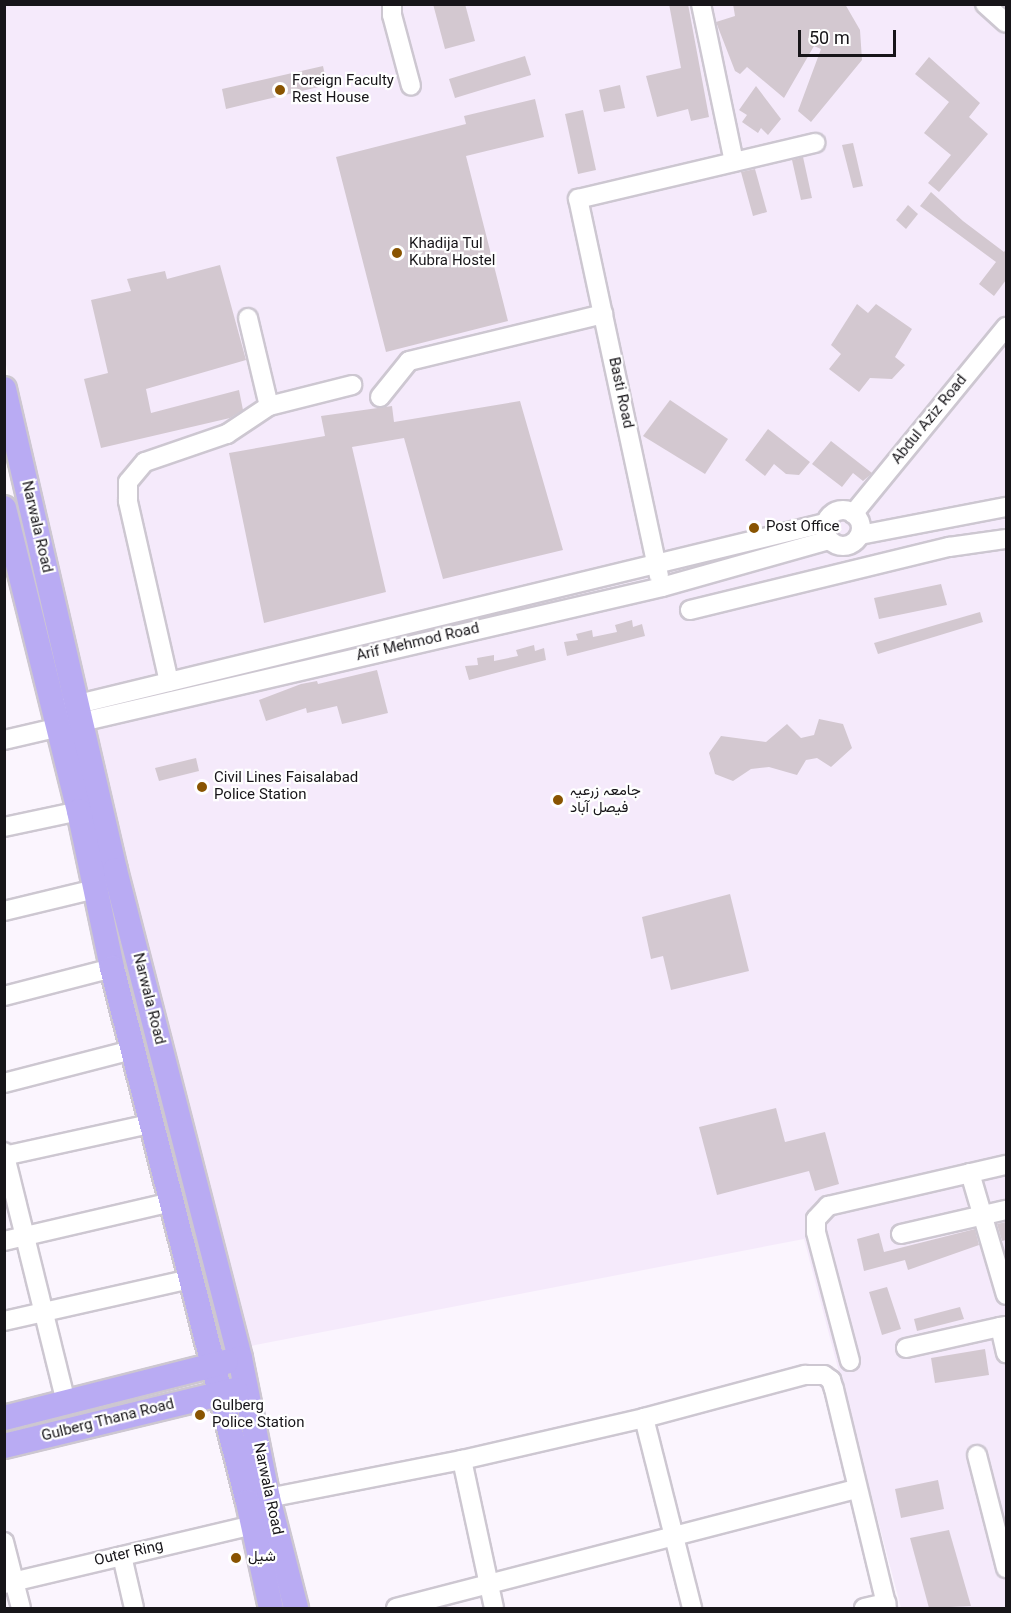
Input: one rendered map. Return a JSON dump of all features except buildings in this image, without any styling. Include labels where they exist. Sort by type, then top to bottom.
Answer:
[{"type":"main road","name":"Narwala Road","points":[[4,389],[118,881],[240,1358],[268,1498],[296,1608]]},
{"type":"main road","name":"Narwala Road","points":[[4,508],[14,577],[79,811],[112,968],[253,1525],[271,1608]]},
{"type":"main road","name":"Gulberg Thana Road","points":[[4,1418],[240,1358]]},
{"type":"main road","name":"Gulberg Thana Road","points":[[4,1446],[246,1386]]},
{"type":"street","points":[[392,4],[411,86]]},
{"type":"street","points":[[701,4],[734,162],[815,143]]},
{"type":"street","points":[[985,4],[1006,23]]},
{"type":"street","name":"Basti Road","points":[[662,587],[578,199],[734,162]]},
{"type":"street","points":[[380,398],[409,361],[603,314]]},
{"type":"street","points":[[248,318],[269,406]]},
{"type":"street","name":"Abdul Aziz Road","points":[[854,514],[1006,327]]},
{"type":"street","points":[[169,682],[128,501],[128,482],[145,462],[227,434],[269,406],[352,385]]},
{"type":"street","points":[[4,740],[55,719],[169,682],[657,564],[827,531],[846,546],[860,535],[955,514],[1006,507]]},
{"type":"street","points":[[827,531],[837,511],[854,514],[860,523],[860,535]]},
{"type":"street","points":[[955,514],[961,545]]},
{"type":"street","name":"Arif Mehmod Road","points":[[79,713],[250,682],[662,587],[774,555],[827,531]]},
{"type":"street","points":[[690,610],[961,545],[1006,539]]},
{"type":"street","points":[[774,555],[781,587]]},
{"type":"street","points":[[607,576],[612,598]]},
{"type":"street","points":[[454,613],[458,634]]},
{"type":"street","points":[[246,664],[250,682]]},
{"type":"street","points":[[4,827],[79,811]]},
{"type":"street","points":[[4,911],[95,889]]},
{"type":"street","points":[[4,996],[112,968]]},
{"type":"street","points":[[4,1083],[132,1050]]},
{"type":"street","points":[[66,1402],[5,1154],[150,1124]]},
{"type":"street","points":[[850,1361],[816,1232],[816,1219],[828,1206],[1006,1165]]},
{"type":"street","points":[[970,1173],[1006,1295]]},
{"type":"street","points":[[4,1241],[171,1202]]},
{"type":"street","points":[[901,1234],[1006,1210]]},
{"type":"street","points":[[4,1321],[191,1279]]},
{"type":"street","points":[[906,1348],[1003,1327],[1006,1353]]},
{"type":"street","points":[[268,1498],[462,1460],[644,1418],[805,1375],[824,1375],[831,1380],[834,1389],[856,1489],[886,1606],[864,1608]]},
{"type":"street","points":[[644,1418],[692,1608]]},
{"type":"street","points":[[977,1455],[1006,1568]]},
{"type":"street","points":[[462,1460],[494,1608]]},
{"type":"street","points":[[396,1608],[856,1489]]},
{"type":"street","name":"Outer Ring","points":[[9,1583],[253,1525]]},
{"type":"street","points":[[4,1542],[9,1583],[21,1608]]},
{"type":"street","points":[[122,1556],[134,1608]]},
{"type":"shaded area","name":"جامعہ زرعیہ فیصل آباد","points":[[4,5],[1006,5],[1006,1608],[901,1608],[804,1239],[240,1348],[5,360]]},
{"type":"place","name":"Foreign Faculty Rest House","points":[[280,90]]},
{"type":"place","name":"Khadija Tul Kubra Hostel","points":[[397,253]]},
{"type":"place","name":"Post Office","points":[[754,528]]},
{"type":"place","name":"Civil Lines Faisalabad Police Station","points":[[202,787]]},
{"type":"place","name":"جامعہ زرعیہ فیصل آباد","points":[[558,800]]},
{"type":"place","name":"Gulberg Police Station","points":[[200,1415]]},
{"type":"place","name":"شیل","points":[[236,1558]]}]
